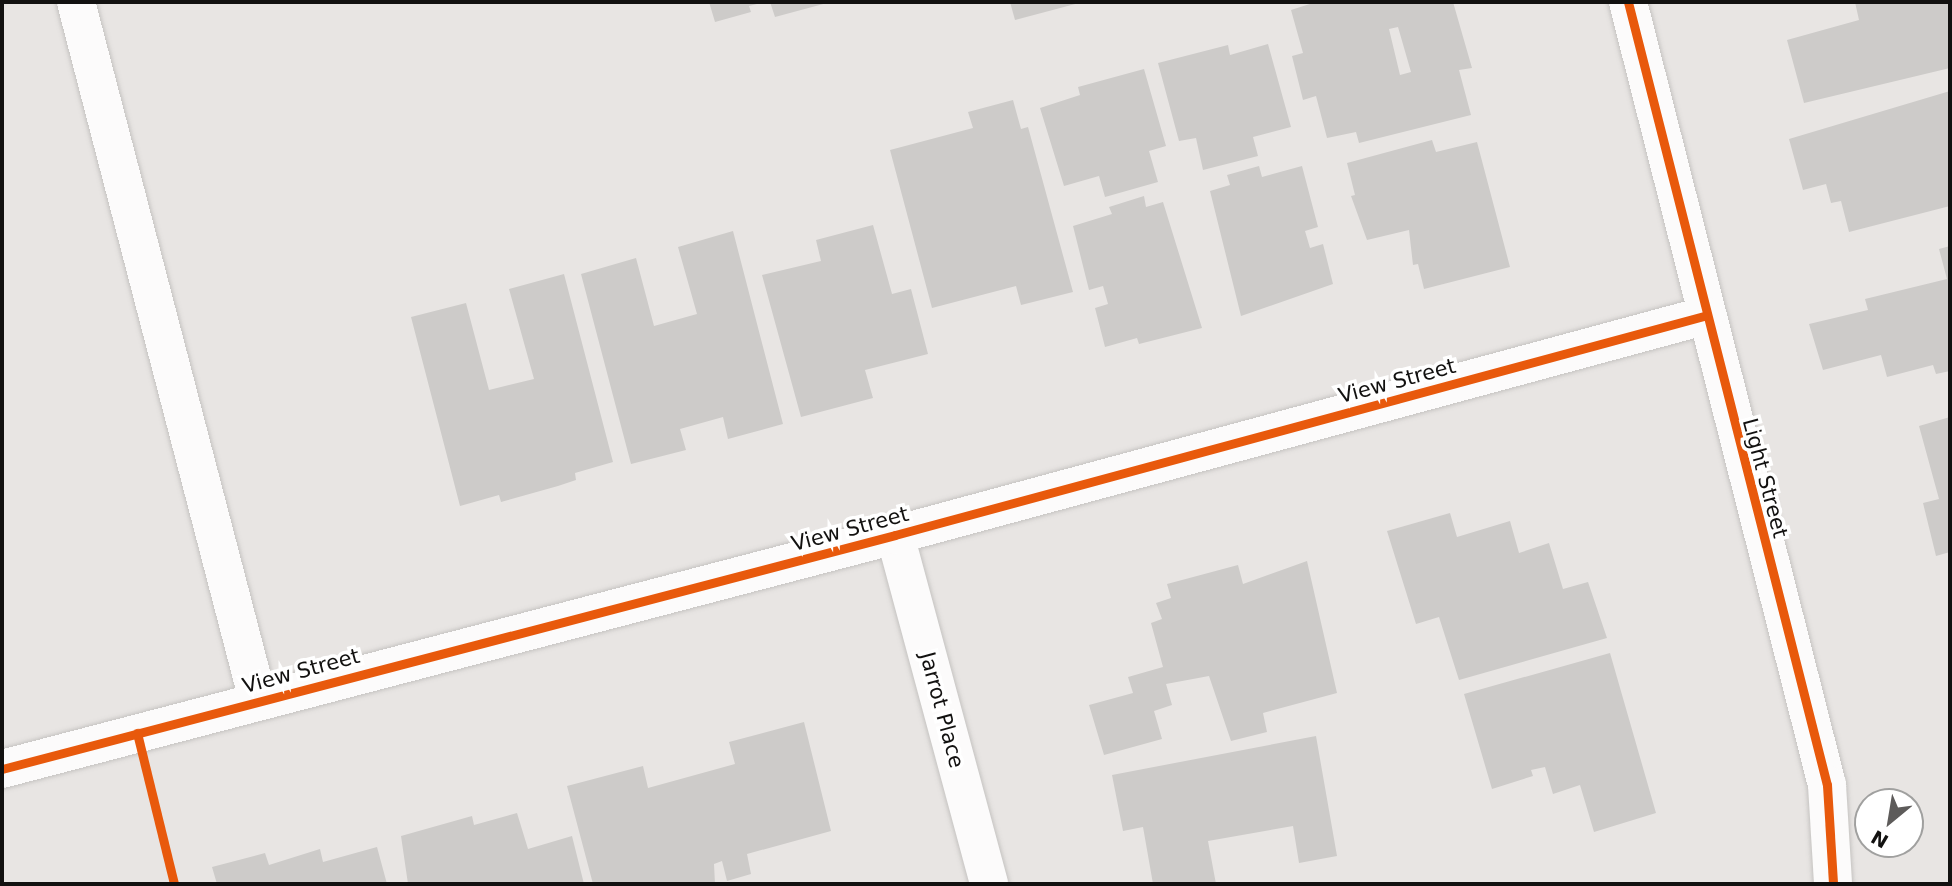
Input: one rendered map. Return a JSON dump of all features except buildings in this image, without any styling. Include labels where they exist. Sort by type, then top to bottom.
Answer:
[{"type":"street","points":[[76,2],[258,699]]},
{"type":"street","name":"Light Street","points":[[1628,2],[1704,316],[1826,785],[1833,884]]},
{"type":"street","name":"View Street","points":[[2,769],[258,699],[895,535],[1704,316]]},
{"type":"street","name":"Jarrot Place","points":[[895,535],[989,884]]},
{"type":"cycle path","points":[[1628,2],[1827,785],[1833,884]]},
{"type":"cycle path","points":[[2,769],[895,535],[1704,316]]},
{"type":"cycle path","points":[[137,733],[174,884]]}]
